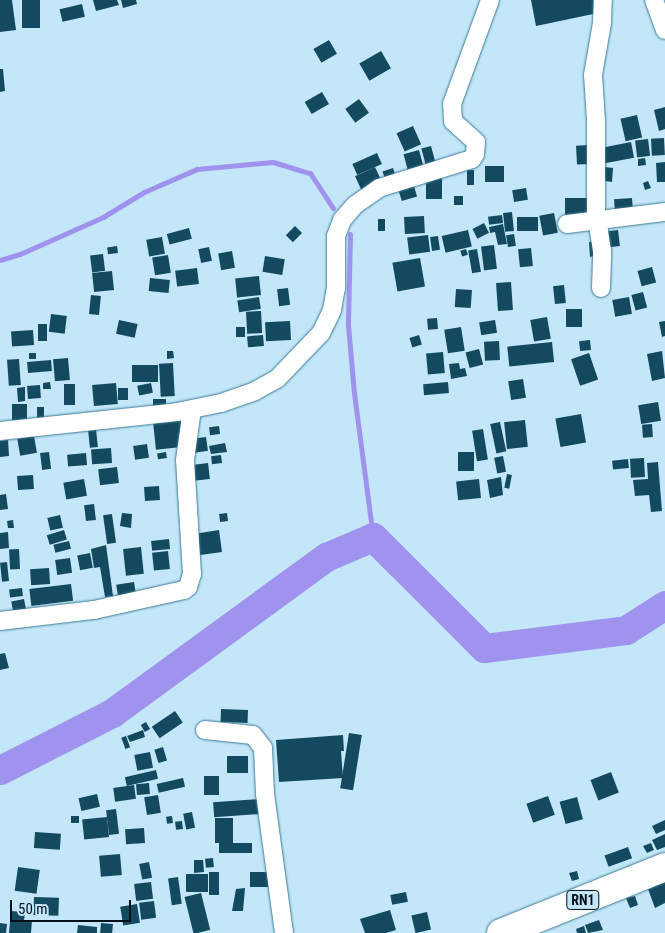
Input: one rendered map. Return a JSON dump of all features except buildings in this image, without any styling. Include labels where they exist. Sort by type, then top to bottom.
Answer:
[{"type":"highway","name":"RN1","points":[[502,933],[665,867]]},
{"type":"street","points":[[0,432],[192,409],[221,403],[255,391],[277,379],[321,333],[332,310],[336,288],[336,236],[342,220],[355,205],[380,188],[472,159],[475,154],[476,142],[453,121],[452,104],[490,0]]},
{"type":"street","points":[[601,288],[602,251],[598,220],[593,75],[602,23],[603,0]]},
{"type":"street","points":[[654,0],[665,30]]},
{"type":"street","points":[[567,224],[665,212]]},
{"type":"street","points":[[0,621],[94,610],[184,590],[188,587],[192,574],[186,460],[192,409]]},
{"type":"street","points":[[205,730],[253,736],[263,748],[266,803],[284,933]]},
{"type":"waterway","points":[[0,260],[20,254],[103,217],[144,192],[197,169],[273,162],[310,173],[333,208]]},
{"type":"waterway","points":[[350,234],[348,325],[354,393],[373,537]]},
{"type":"waterway","points":[[0,770],[112,713],[326,557],[373,537],[484,648],[626,630],[665,605]]}]
